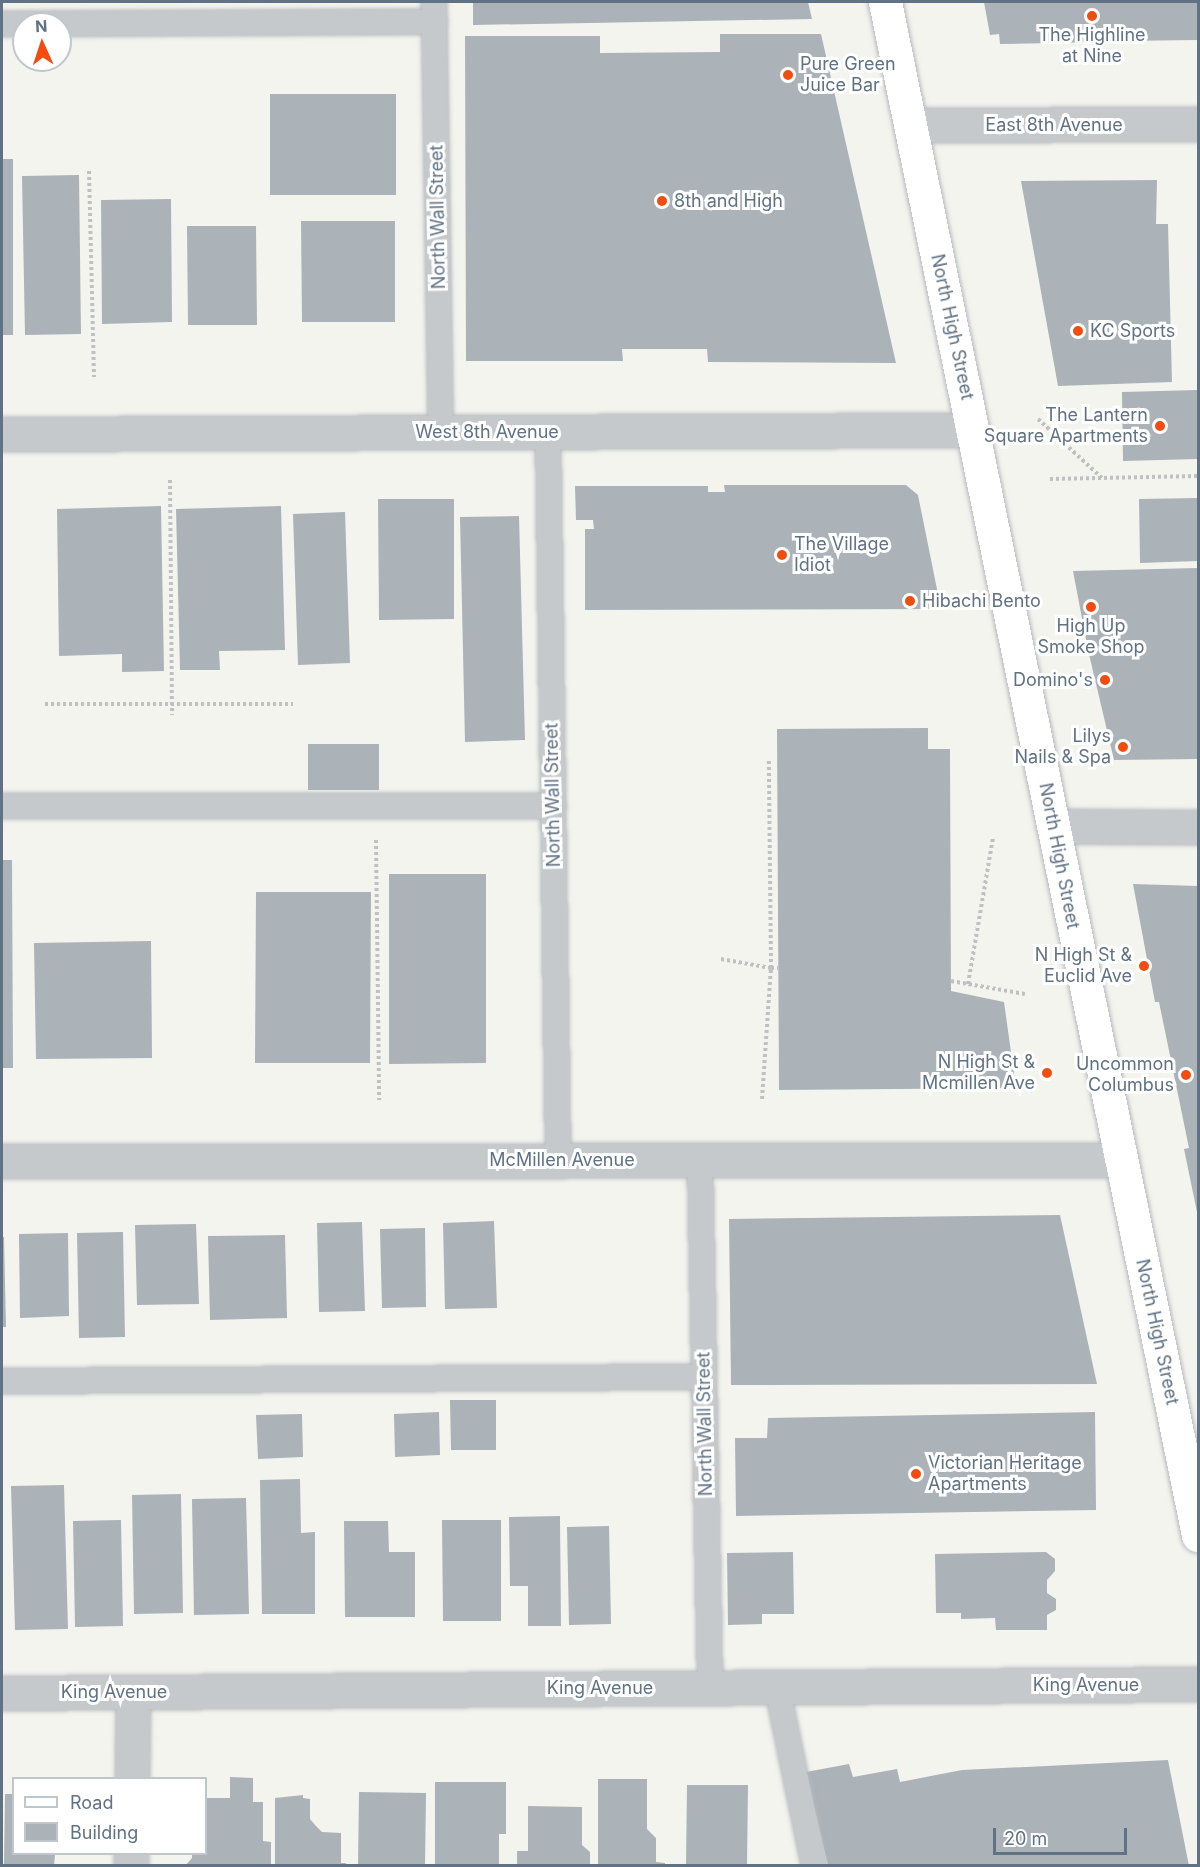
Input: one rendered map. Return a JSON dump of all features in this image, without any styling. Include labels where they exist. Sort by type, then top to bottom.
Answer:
[{"type":"main road","name":"North High Street","points":[[885,2],[1198,1534]]},
{"type":"street","name":"East 8th Avenue","points":[[910,125],[1198,124]]},
{"type":"street","name":"West 8th Avenue","points":[[2,434],[973,430]]},
{"type":"street","points":[[1053,826],[1198,827]]},
{"type":"street","name":"McMillen Avenue","points":[[2,1161],[1122,1160]]},
{"type":"street","name":"King Avenue","points":[[2,1693],[1198,1684]]},
{"type":"street","points":[[132,1777],[133,1692]]},
{"type":"lane","points":[[2,24],[434,12]]},
{"type":"lane","name":"North Wall Street","points":[[434,12],[441,432]]},
{"type":"lane","name":"North Wall Street","points":[[548,431],[558,1159]]},
{"type":"lane","points":[[2,806],[554,806]]},
{"type":"lane","name":"North Wall Street","points":[[700,1160],[710,1688]]},
{"type":"lane","points":[[2,1381],[704,1377]]},
{"type":"lane","points":[[777,1687],[814,1866]]},
{"type":"path","points":[[89,171],[94,377]]},
{"type":"path","points":[[1038,419],[1102,478]]},
{"type":"path","points":[[1050,479],[1198,476]]},
{"type":"path","points":[[170,480],[172,714]]},
{"type":"path","points":[[45,704],[293,704]]},
{"type":"path","points":[[762,1099],[771,968],[769,761]]},
{"type":"path","points":[[968,984],[993,837]]},
{"type":"path","points":[[376,839],[379,1100]]},
{"type":"path","points":[[721,959],[778,968]]},
{"type":"path","points":[[951,981],[1024,994]]},
{"type":"building","points":[[473,2],[808,2],[812,19],[473,25]]},
{"type":"building","name":"The Highline at Nine","points":[[984,2],[1198,2],[1198,40],[1120,41],[1119,30],[1099,30],[1099,42],[1000,44],[999,34],[990,35]]},
{"type":"building","name":"8th and High","points":[[720,34],[821,34],[896,363],[708,362],[707,349],[622,349],[623,361],[466,361],[465,36],[600,36],[600,53],[720,52]]},
{"type":"building","points":[[270,94],[396,94],[396,195],[270,195]]},
{"type":"building","points":[[2,159],[13,159],[13,335],[2,335]]},
{"type":"building","points":[[79,175],[81,334],[25,335],[22,176]]},
{"type":"building","points":[[1157,180],[1156,224],[1168,224],[1172,382],[1058,386],[1021,181]]},
{"type":"building","points":[[171,199],[172,322],[102,324],[101,200]]},
{"type":"building","points":[[301,221],[395,221],[395,322],[302,322]]},
{"type":"building","points":[[187,226],[256,226],[257,325],[188,325]]},
{"type":"building","name":"The Lantern Square Apartments","points":[[1198,390],[1198,459],[1123,461],[1122,392]]},
{"type":"building","points":[[724,485],[906,485],[918,495],[941,609],[585,610],[585,529],[594,529],[593,520],[576,520],[575,486],[708,486],[708,492],[725,492]]},
{"type":"building","name":"The Lantern Square Apartments","points":[[1198,498],[1198,561],[1140,563],[1139,499]]},
{"type":"building","points":[[378,499],[454,499],[454,619],[379,620]]},
{"type":"building","points":[[161,506],[164,671],[122,672],[122,654],[59,656],[57,509]]},
{"type":"building","points":[[281,506],[285,650],[219,651],[220,670],[180,670],[176,509]]},
{"type":"building","points":[[345,512],[350,663],[298,665],[293,514]]},
{"type":"building","points":[[519,516],[525,740],[465,742],[460,517]]},
{"type":"building","points":[[1198,568],[1198,759],[1114,760],[1088,650],[1073,571]]},
{"type":"building","points":[[928,728],[928,749],[950,749],[951,991],[1004,1002],[1016,1088],[779,1090],[777,729]]},
{"type":"building","points":[[308,744],[379,744],[379,790],[308,790]]},
{"type":"building","points":[[2,860],[12,860],[13,1068],[2,1068]]},
{"type":"building","points":[[389,874],[486,874],[486,1063],[389,1064]]},
{"type":"building","name":"Uncommon Columbus","points":[[1133,884],[1198,886],[1198,1217],[1184,1149],[1189,1148],[1159,1002],[1155,1002]]},
{"type":"building","points":[[256,892],[371,892],[370,1063],[255,1063]]},
{"type":"building","points":[[151,941],[152,1058],[36,1059],[34,943]]},
{"type":"building","points":[[1060,1215],[1097,1384],[731,1385],[729,1219]]},
{"type":"building","points":[[494,1221],[497,1308],[445,1309],[443,1223]]},
{"type":"building","points":[[362,1222],[365,1311],[319,1312],[317,1223]]},
{"type":"building","points":[[196,1224],[199,1304],[137,1305],[135,1225]]},
{"type":"building","points":[[425,1228],[426,1307],[382,1308],[380,1229]]},
{"type":"building","points":[[123,1232],[125,1337],[79,1338],[77,1233]]},
{"type":"building","points":[[68,1233],[69,1316],[20,1318],[19,1234]]},
{"type":"building","points":[[285,1235],[287,1318],[210,1320],[208,1236]]},
{"type":"building","points":[[2,1237],[4,1237],[6,1327],[2,1327]]},
{"type":"building","points":[[450,1400],[496,1400],[496,1450],[451,1450]]},
{"type":"building","points":[[439,1412],[440,1455],[395,1457],[394,1414]]},
{"type":"building","name":"Victorian Heritage Apartments","points":[[1095,1412],[1096,1510],[736,1516],[735,1438],[767,1438],[768,1418]]},
{"type":"building","points":[[302,1414],[303,1457],[258,1459],[256,1415]]},
{"type":"building","points":[[300,1479],[301,1533],[315,1532],[315,1614],[262,1614],[260,1480]]},
{"type":"building","points":[[64,1485],[68,1629],[15,1630],[11,1486]]},
{"type":"building","points":[[181,1494],[183,1613],[134,1614],[132,1495]]},
{"type":"building","points":[[246,1498],[249,1614],[194,1615],[192,1499]]},
{"type":"building","points":[[560,1516],[561,1626],[528,1626],[528,1586],[510,1586],[509,1517]]},
{"type":"building","points":[[121,1520],[123,1626],[75,1627],[73,1521]]},
{"type":"building","points":[[442,1520],[501,1520],[501,1621],[443,1621]]},
{"type":"building","points":[[344,1521],[388,1521],[389,1552],[415,1552],[415,1617],[345,1617]]},
{"type":"building","points":[[609,1526],[611,1624],[569,1625],[567,1527]]},
{"type":"building","points":[[793,1552],[794,1614],[762,1614],[762,1624],[728,1625],[727,1553]]},
{"type":"building","points":[[1046,1552],[1055,1559],[1055,1571],[1047,1580],[1047,1593],[1056,1599],[1056,1610],[1047,1615],[1047,1630],[996,1630],[995,1618],[961,1619],[961,1613],[936,1613],[935,1554]]},
{"type":"building","points":[[1168,1760],[1189,1866],[828,1866],[806,1772],[849,1764],[853,1777],[897,1769],[900,1782],[962,1770]]},
{"type":"building","points":[[230,1777],[253,1778],[253,1802],[263,1802],[263,1841],[271,1842],[271,1866],[185,1866],[192,1855],[207,1855],[207,1798],[230,1798]]},
{"type":"building","points":[[598,1779],[647,1779],[647,1829],[656,1838],[656,1862],[665,1863],[665,1866],[598,1866]]},
{"type":"building","points":[[435,1782],[506,1782],[506,1834],[499,1834],[499,1866],[435,1866]]},
{"type":"building","points":[[687,1785],[748,1785],[747,1866],[686,1866]]},
{"type":"building","points":[[359,1792],[426,1793],[425,1866],[358,1866]]},
{"type":"building","points":[[5,1794],[12,1794],[12,1855],[55,1855],[54,1866],[4,1866]]},
{"type":"building","points":[[303,1795],[303,1798],[310,1799],[310,1819],[322,1832],[341,1833],[341,1863],[346,1863],[346,1866],[275,1866],[275,1798]]},
{"type":"building","points":[[528,1806],[582,1807],[582,1845],[590,1852],[590,1866],[517,1866],[517,1851],[528,1851]]},
{"type":"place","name":"The Highline at Nine","points":[[1092,16]]},
{"type":"place","name":"Pure Green Juice Bar","points":[[788,75]]},
{"type":"place","name":"8th and High","points":[[662,201]]},
{"type":"place","name":"KC Sports","points":[[1078,331]]},
{"type":"place","name":"The Lantern Square Apartments","points":[[1160,426]]},
{"type":"place","name":"The Village Idiot","points":[[782,555]]},
{"type":"place","name":"Hibachi Bento","points":[[910,601]]},
{"type":"place","name":"High Up Smoke Shop","points":[[1091,607]]},
{"type":"place","name":"Domino's","points":[[1105,680]]},
{"type":"place","name":"Lilys Nails & Spa","points":[[1123,747]]},
{"type":"place","name":"N High St & Euclid Ave","points":[[1144,966]]},
{"type":"place","name":"N High St & Mcmillen Ave","points":[[1047,1073]]},
{"type":"place","name":"Uncommon Columbus","points":[[1186,1075]]},
{"type":"place","name":"Victorian Heritage Apartments","points":[[916,1474]]}]
